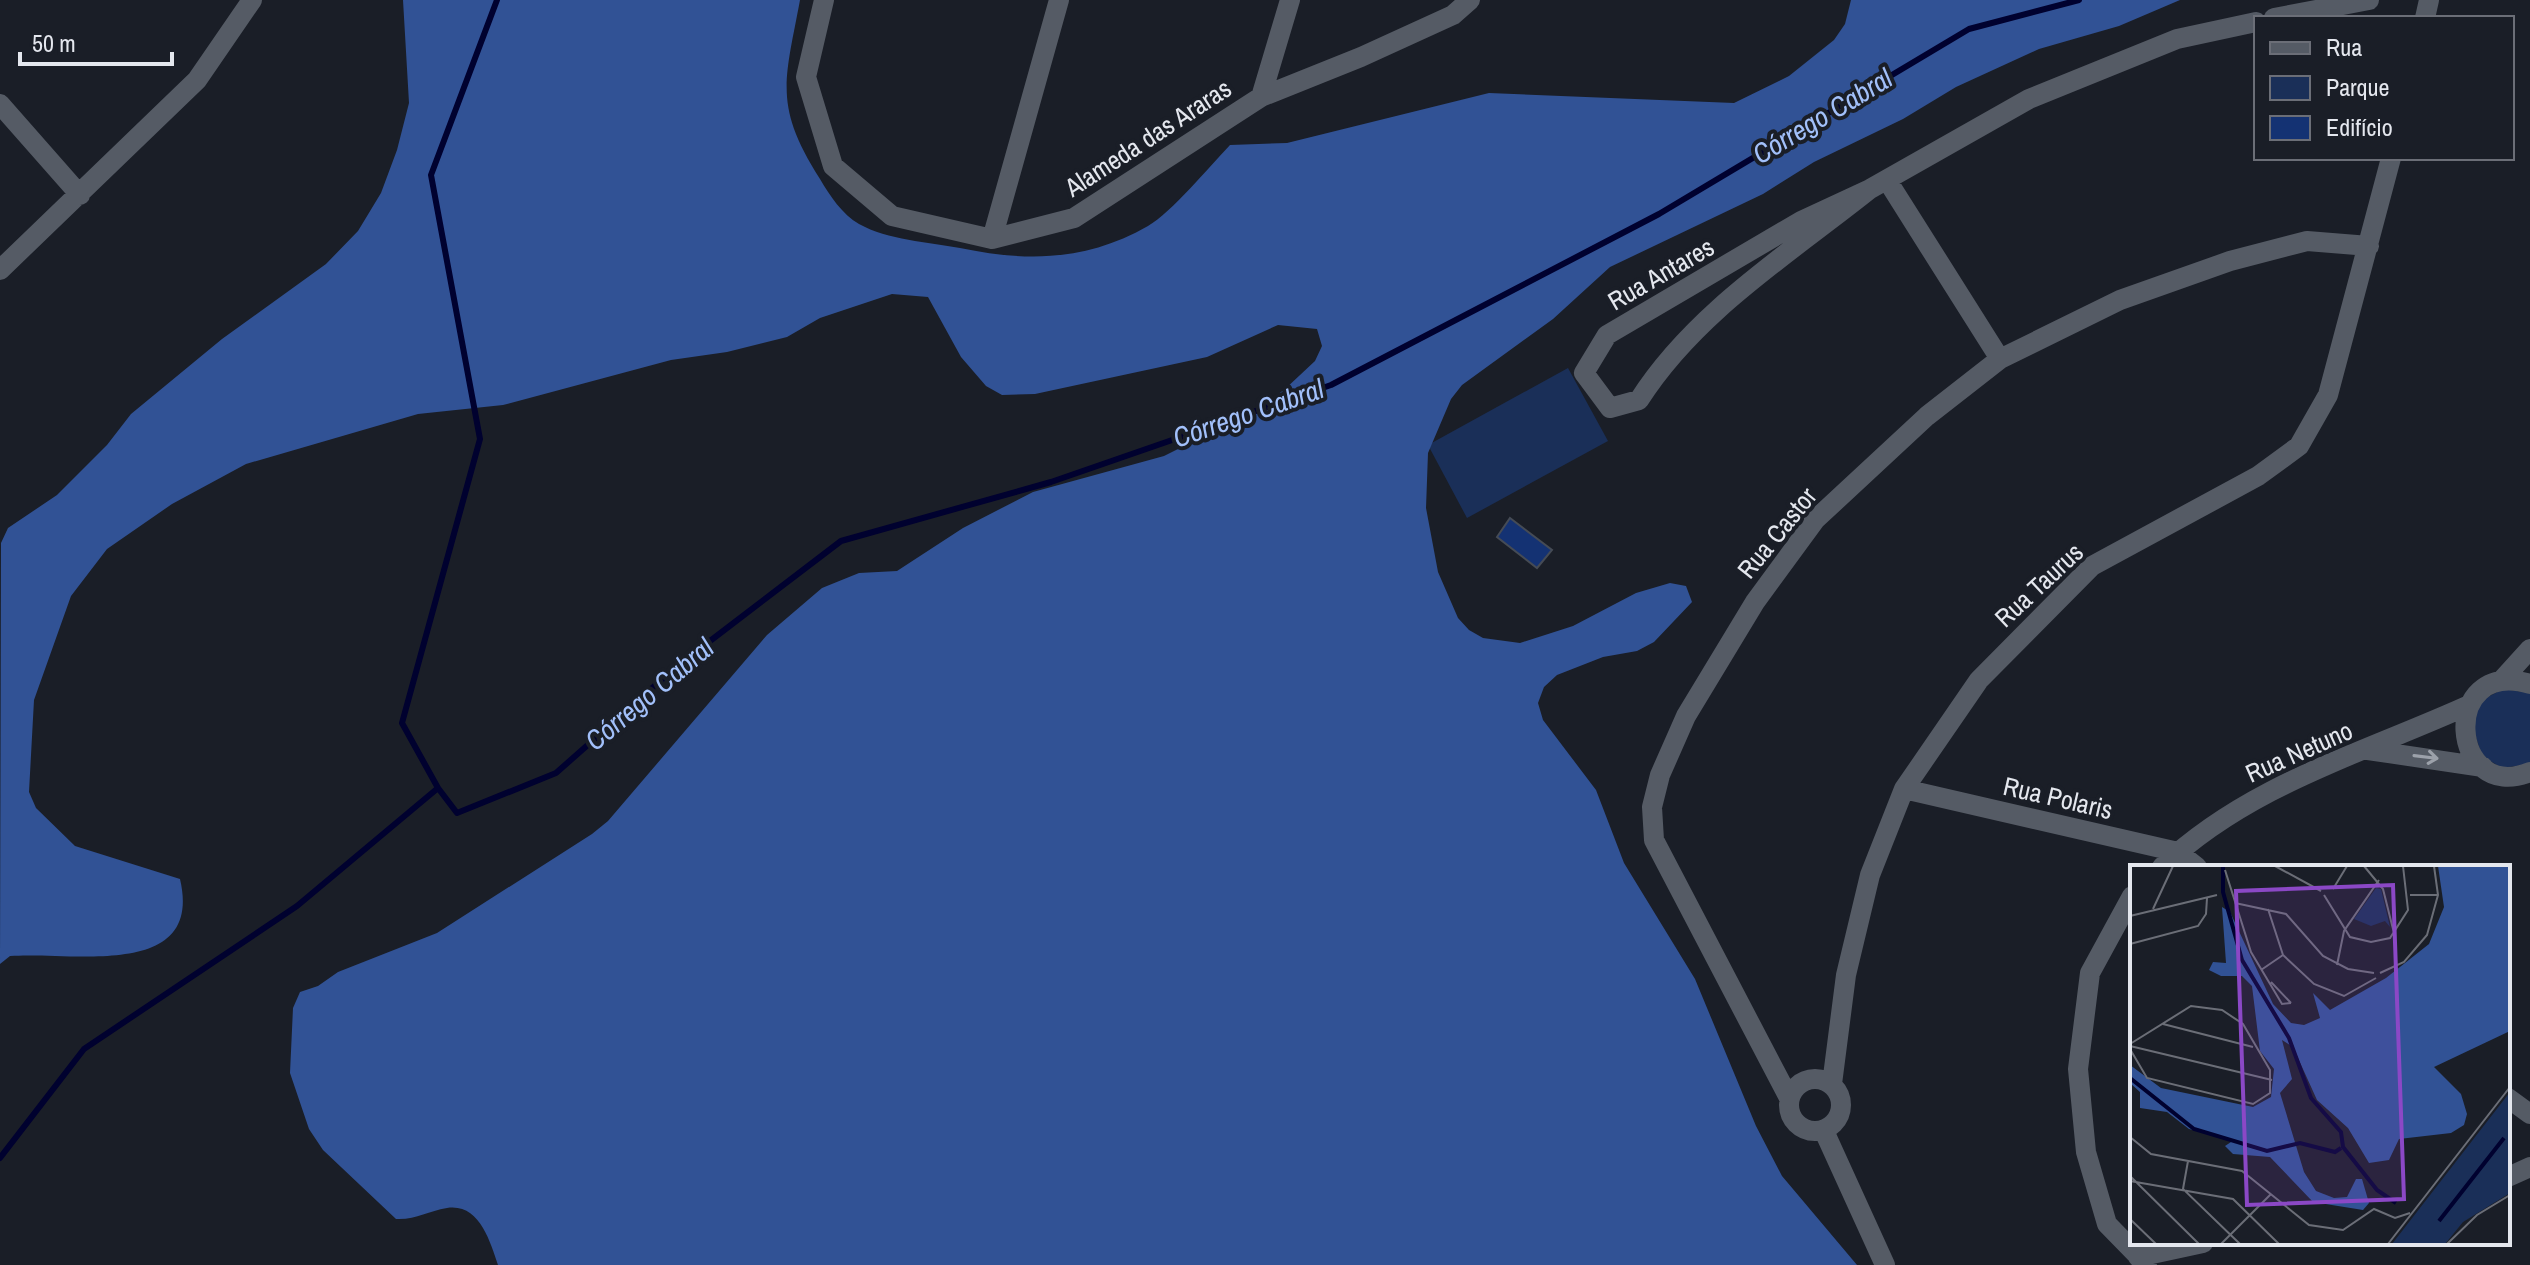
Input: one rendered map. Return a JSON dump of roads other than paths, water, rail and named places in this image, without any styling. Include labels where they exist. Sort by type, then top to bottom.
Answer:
[{"type":"street","points":[[0,270],[197,80],[252,0]]},
{"type":"street","name":"Alameda das Araras","points":[[824,0],[806,77],[833,166],[892,216],[992,239],[1074,218],[1261,97],[1361,57],[1453,15],[1470,0]]},
{"type":"street","points":[[992,239],[1059,0]]},
{"type":"street","points":[[1261,97],[1290,0]]},
{"type":"street","points":[[2285,16],[2369,0]]},
{"type":"street","name":"Rua Antares","points":[[1878,184],[1705,320],[1662,363],[1639,400],[1610,408],[1584,373],[1607,335],[1801,221],[1878,184],[2029,99],[2177,39],[2254,22]]},
{"type":"street","points":[[0,104],[80,195]]},
{"type":"street","name":"Rua Taurus","points":[[1832,1084],[1846,975],[1870,875],[1904,789],[1979,680],[2092,566],[2258,476],[2299,446],[2328,395],[2390,160]]},
{"type":"street","points":[[1878,184],[2000,359]]},
{"type":"street","name":"Rua Castor","points":[[1789,1098],[1654,840],[1652,807],[1660,775],[1686,716],[1755,602],[1815,520],[1927,416],[2000,359],[2120,300],[2230,261],[2307,241],[2369,246]]},
{"type":"street","points":[[2501,681],[2530,649]]},
{"type":"street","points":[[2501,681],[2530,684]]},
{"type":"street","name":"Rua Netuno","points":[[2164,865],[2228,814],[2288,780],[2368,750],[2469,705],[2488,686],[2501,681]]},
{"type":"street","points":[[2469,705],[2463,732],[2466,746],[2483,767]]},
{"type":"street","points":[[2368,750],[2521,774],[2530,787]]},
{"type":"street","name":"Rua Polaris","points":[[1904,789],[2178,852],[2194,865]]},
{"type":"street","points":[[2130,900],[2090,973],[2078,1069],[2086,1152],[2107,1224],[2142,1261],[2196,1245]]},
{"type":"street","points":[[1812,1079],[1832,1084],[1840,1096],[1841,1110],[1835,1123],[1824,1131],[1814,1132],[1797,1125],[1788,1108],[1789,1098],[1802,1082],[1812,1079]]},
{"type":"street","points":[[2510,1099],[2530,1114]]},
{"type":"street","points":[[1824,1131],[1885,1265]]},
{"type":"street","points":[[2510,1176],[2530,1167]]},
{"type":"waterway","name":"Córrego Cabral","points":[[438,788],[402,723],[480,439],[431,175],[497,0]]},
{"type":"waterway","name":"Córrego Cabral","points":[[0,1158],[84,1049],[297,906],[438,788],[457,813],[556,773],[676,667],[841,541],[1051,482],[1331,385],[1659,214],[1969,29],[2079,0]]}]
